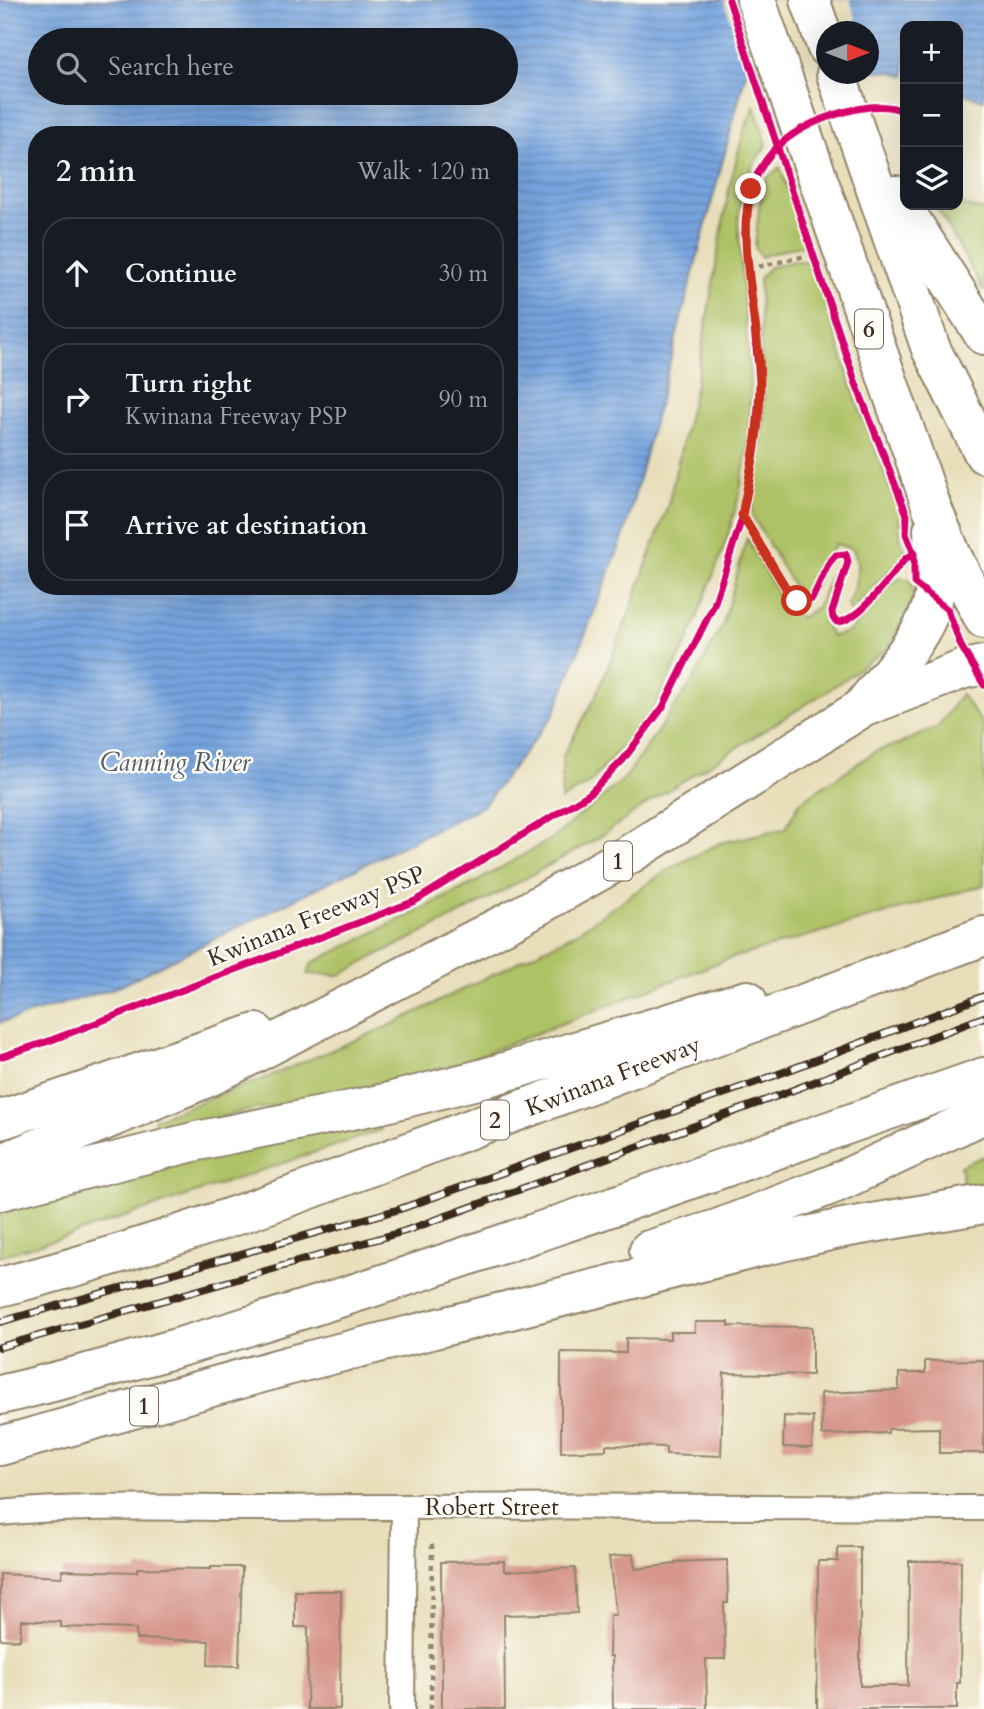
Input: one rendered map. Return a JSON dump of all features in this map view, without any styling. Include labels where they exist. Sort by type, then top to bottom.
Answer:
[{"type":"highway","name":"6","points":[[756,0],[932,508],[953,558],[984,619]]},
{"type":"highway","points":[[810,0],[817,21]]},
{"type":"highway","name":"6","points":[[840,84],[931,349],[984,454]]},
{"type":"highway","points":[[857,133],[931,255],[984,335]]},
{"type":"highway","name":"1","points":[[862,708],[908,650],[930,611],[935,587],[932,508]]},
{"type":"highway","name":"1","points":[[0,1120],[167,1061],[365,998],[631,854],[862,708],[984,664]]},
{"type":"highway","points":[[0,1191],[197,1141],[381,1104],[481,1079],[984,930]]},
{"type":"highway","name":"Kwinana Freeway","points":[[0,1287],[71,1269],[184,1234],[306,1192],[984,936]]},
{"type":"highway","points":[[0,1164],[209,1077],[365,998]]},
{"type":"highway","points":[[0,1395],[194,1344],[420,1272],[600,1212],[984,1077]]},
{"type":"highway","points":[[288,1366],[717,1228],[836,1183],[984,1114]]},
{"type":"highway","name":"1","points":[[0,1446],[288,1366],[773,1244],[843,1228],[984,1203]]},
{"type":"street","name":"Robert Street","points":[[0,1513],[56,1507],[984,1508]]},
{"type":"street","points":[[402,1709],[404,1507]]},
{"type":"path","points":[[810,242],[819,267]]},
{"type":"path","points":[[749,269],[814,254]]},
{"type":"path","points":[[748,258],[750,282]]},
{"type":"path","points":[[431,1709],[432,1540]]},
{"type":"green space","points":[[754,106],[767,144],[754,163],[743,189],[738,221],[750,379],[750,433],[739,496],[726,542],[688,641],[653,710],[591,782],[561,800],[563,756],[596,696],[668,505],[696,384],[729,188],[743,134]]},
{"type":"green space","points":[[780,167],[807,246],[789,248],[761,257],[755,247],[759,208],[766,179]]},
{"type":"green space","points":[[963,205],[984,210],[984,292],[939,210],[963,210]]},
{"type":"green space","points":[[794,261],[812,261],[855,397],[900,514],[900,537],[906,553],[850,611],[847,606],[857,570],[853,549],[836,544],[822,564],[815,586],[807,595],[798,594],[752,515],[764,418],[759,278],[770,267]]},
{"type":"green space","points":[[747,538],[780,598],[801,618],[818,606],[830,576],[839,566],[823,623],[832,636],[849,632],[892,582],[901,578],[911,580],[914,594],[888,648],[829,690],[651,801],[597,839],[455,917],[341,975],[307,974],[312,963],[476,882],[553,838],[625,778],[695,677],[723,624]]},
{"type":"green space","points":[[961,694],[984,726],[984,885],[725,960],[458,1064],[330,1096],[245,1111],[158,1133],[154,1119],[263,1079],[391,1025],[576,933],[670,868],[720,843],[786,828],[799,803],[876,751],[938,727]]},
{"type":"green space","points":[[372,1116],[381,1130],[65,1237],[0,1256],[0,1203]]},
{"type":"green space","points":[[984,1156],[984,1188],[965,1192],[960,1166]]},
{"type":"water","name":"Canning River","points":[[0,0],[984,0],[984,100],[963,94],[963,21],[900,21],[900,74],[879,71],[879,21],[816,21],[816,36],[749,61],[624,535],[554,714],[483,806],[115,988],[0,1023]]},
{"type":"pier","points":[[724,0],[850,0],[857,21],[816,21],[816,69],[751,64],[749,74]]},
{"type":"building","points":[[695,1322],[729,1322],[729,1326],[812,1327],[812,1375],[724,1373],[721,1456],[666,1454],[666,1447],[606,1445],[606,1450],[561,1452],[561,1352],[626,1353],[626,1338],[670,1339],[670,1332],[695,1332]]},
{"type":"building","points":[[984,1360],[984,1453],[939,1453],[939,1428],[822,1435],[821,1393],[899,1390],[899,1373],[925,1373],[925,1361]]},
{"type":"building","points":[[784,1416],[813,1417],[812,1448],[783,1447]]},
{"type":"building","points":[[838,1547],[860,1547],[860,1686],[908,1686],[909,1561],[961,1561],[960,1683],[957,1683],[957,1709],[817,1709],[818,1561],[838,1561]]},
{"type":"building","points":[[633,1554],[635,1569],[675,1562],[727,1560],[728,1603],[724,1603],[725,1659],[706,1659],[707,1709],[613,1709],[612,1656],[609,1656],[610,1615],[616,1615],[609,1557]]},
{"type":"building","points":[[504,1561],[504,1571],[575,1568],[577,1613],[504,1615],[505,1709],[442,1709],[441,1562]]},
{"type":"building","points":[[242,1567],[239,1666],[208,1665],[209,1641],[136,1639],[136,1629],[61,1627],[61,1622],[21,1620],[20,1640],[0,1639],[0,1574],[62,1577],[62,1570],[137,1572],[137,1568]]},
{"type":"building","points":[[295,1591],[341,1591],[340,1709],[307,1709],[308,1627],[295,1627]]},
{"type":"railway","points":[[0,1322],[400,1209],[776,1075],[984,996]]},
{"type":"railway","points":[[0,1347],[405,1231],[780,1095],[984,1017]]},
{"type":"cycle path","points":[[729,0],[855,381],[907,515],[906,534],[914,554],[914,583],[948,610],[961,646],[984,685]]},
{"type":"cycle path","name":"Kwinana Freeway PSP","points":[[0,1057],[49,1041],[415,901],[589,794],[623,760],[663,707],[714,605],[742,518],[755,451],[760,386],[745,235],[747,210],[760,169],[786,139],[825,118],[877,106],[900,110]]},
{"type":"cycle path","points":[[742,515],[789,593],[799,601],[812,599],[829,563],[836,555],[846,554],[848,562],[832,612],[837,622],[846,620],[865,606],[906,558],[914,554]]},
{"type":"route","points":[[751,189],[745,235],[760,386],[755,451],[742,515],[789,593],[797,601]]}]
